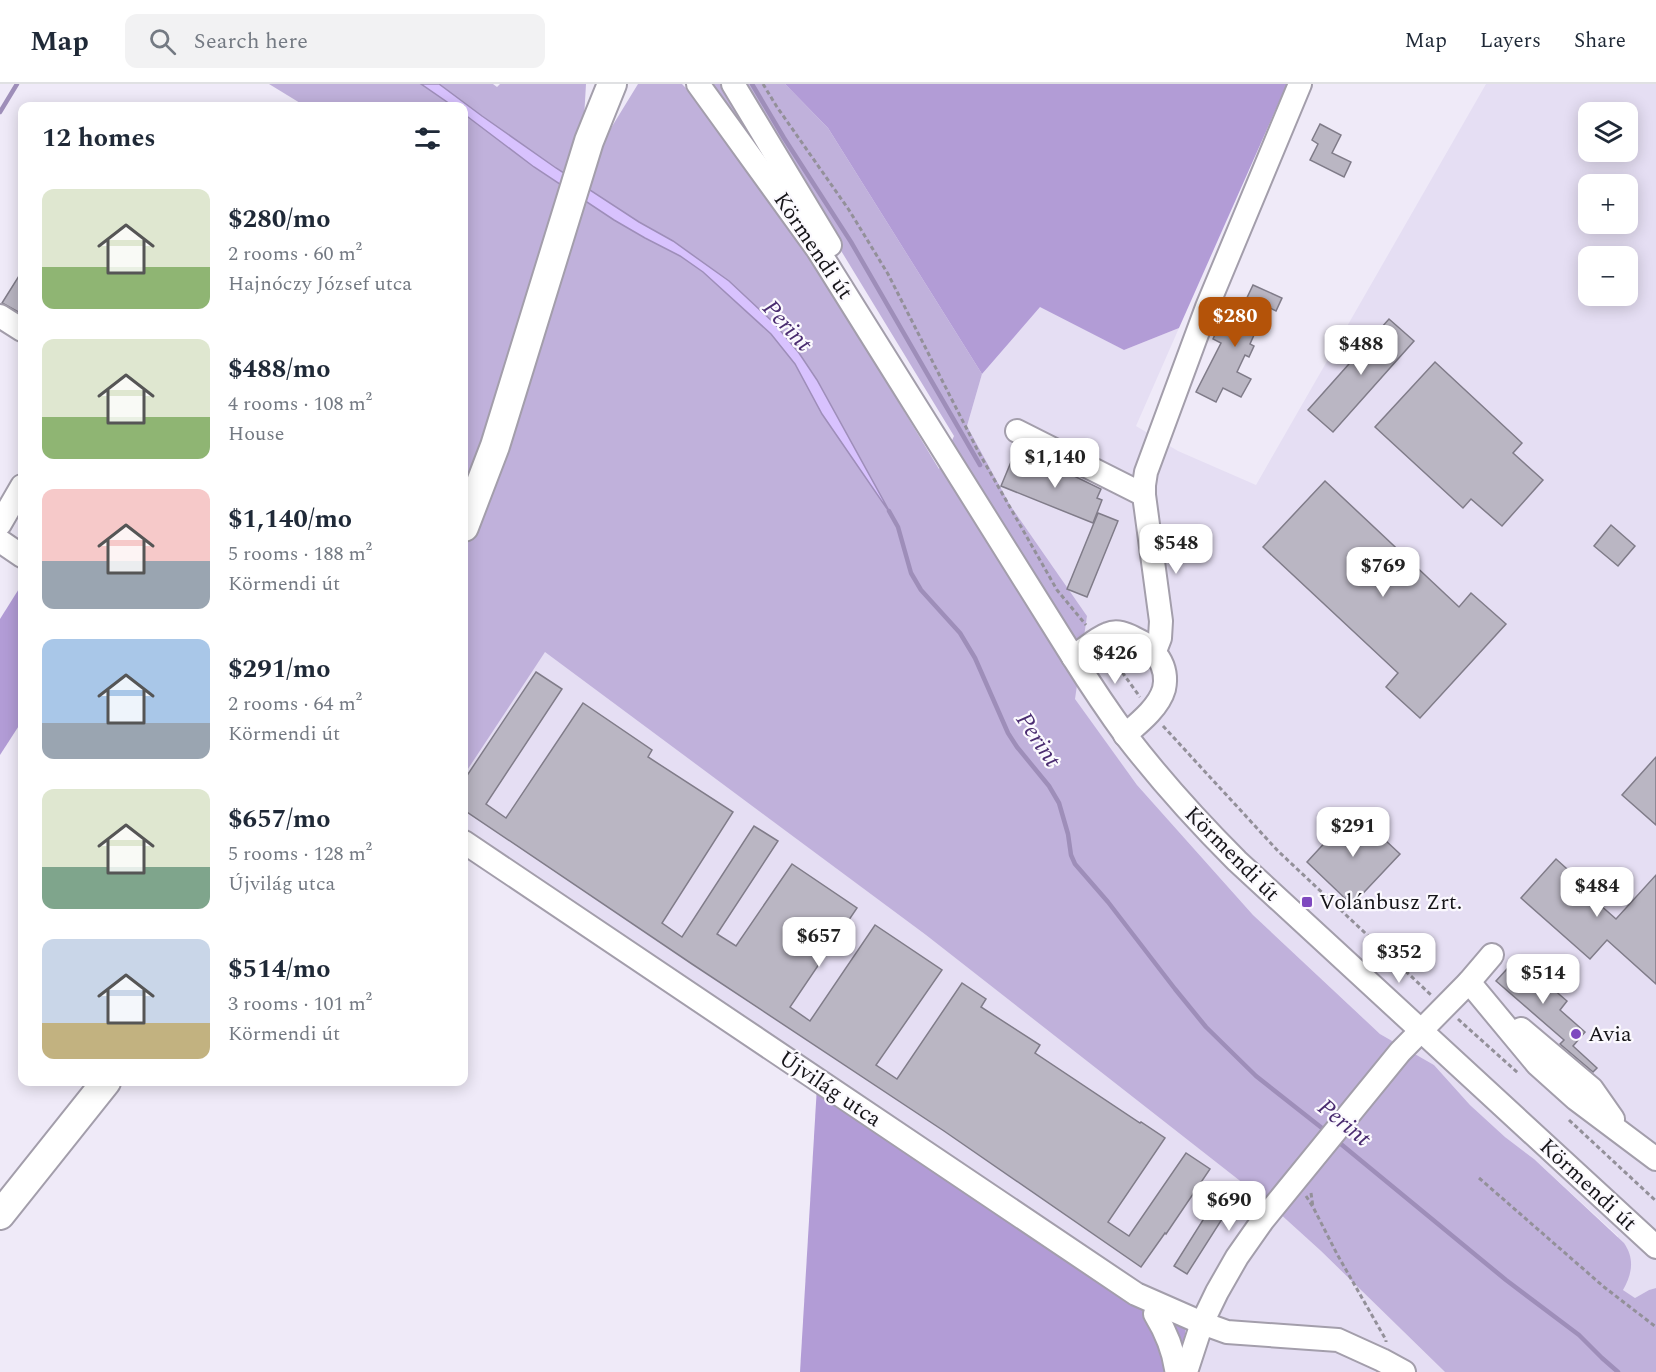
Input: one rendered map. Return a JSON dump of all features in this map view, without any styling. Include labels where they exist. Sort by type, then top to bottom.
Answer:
[{"type":"main road","points":[[589,141],[592,113],[591,84]]},
{"type":"main road","points":[[468,517],[495,446],[589,141],[612,84]]},
{"type":"main road","points":[[0,1215],[103,1086]]},
{"type":"street","name":"Körmendi út","points":[[698,84],[818,250],[1073,657],[1125,735],[1185,807],[1237,861],[1656,1247]]},
{"type":"street","name":"Körmendi út","points":[[733,84],[837,257],[921,413]]},
{"type":"street","points":[[1155,651],[1160,638],[1161,621],[1143,485],[1207,307],[1300,84]]},
{"type":"street","points":[[0,316],[18,327]]},
{"type":"street","points":[[1017,431],[1144,495]]},
{"type":"street","points":[[0,525],[18,493]]},
{"type":"street","points":[[0,541],[18,553]]},
{"type":"street","points":[[1073,657],[1108,634],[1123,632],[1140,640],[1155,651],[1163,667],[1165,677],[1163,691],[1150,712],[1125,735]]},
{"type":"street","name":"Újvilág utca","points":[[468,845],[1136,1294],[1227,1332],[1338,1341],[1404,1372]]},
{"type":"street","points":[[1181,1371],[1217,1292],[1237,1257],[1263,1220],[1400,1052],[1421,1031],[1475,988],[1492,955]]},
{"type":"street","points":[[1475,988],[1592,1089],[1626,1137],[1656,1159]]},
{"type":"street","points":[[1155,1314],[1169,1340],[1181,1371]]},
{"type":"path","points":[[1479,1178],[1604,1287],[1656,1327]]},
{"type":"path","points":[[1304,1192],[1336,1254],[1386,1340]]},
{"type":"shaded area","points":[[269,84],[493,84],[497,87],[500,84],[586,84],[583,136],[600,146],[638,84],[682,84],[709,112],[781,208],[939,469],[954,436],[742,84],[785,84],[828,128],[982,374],[967,426],[1010,505],[1087,616],[1075,699],[1137,785],[1253,915],[1380,1034],[1434,1065],[1470,1105],[1505,1137],[1534,1159],[1624,1243],[1630,1255],[1631,1266],[1623,1290],[1635,1298],[1656,1288],[1656,1372],[1445,1372],[1321,1251],[1267,1202],[926,935],[545,652],[468,769],[468,102],[298,102]]},
{"type":"shaded area","points":[[421,84],[439,84],[463,102],[447,102]]},
{"type":"shaded area","points":[[708,84],[725,84],[767,152],[763,157]]},
{"type":"shaded area","points":[[785,84],[1287,84],[1179,328],[1124,350],[1040,307],[982,374],[828,128]]},
{"type":"shaded area","points":[[1486,84],[1656,84],[1656,1288],[1635,1298],[1623,1290],[1618,1236],[1534,1159],[1505,1137],[1470,1105],[1434,1065],[1380,1034],[1253,915],[1137,785],[1074,699],[1087,616],[1010,505],[967,426],[982,374],[1040,306],[1124,350],[1179,328],[1136,426],[1178,451],[1256,485]]},
{"type":"shaded area","points":[[468,106],[556,168],[639,222],[673,241],[729,281],[774,323],[799,353],[817,380],[892,516],[822,414],[795,364],[771,334],[703,272],[680,256],[614,220],[534,167],[468,117]]},
{"type":"shaded area","points":[[18,590],[18,727],[0,755],[0,619]]},
{"type":"shaded area","points":[[545,651],[926,935],[1267,1202],[1321,1251],[1445,1372],[1179,1372],[1186,1328],[468,851],[468,769]]},
{"type":"shaded area","points":[[817,1086],[1186,1328],[1179,1372],[800,1372]]},
{"type":"building","points":[[1320,124],[1341,135],[1332,153],[1351,162],[1344,177],[1310,160],[1318,144],[1312,140]]},
{"type":"building","points":[[18,277],[18,312],[2,303]]},
{"type":"building","points":[[1253,285],[1282,298],[1276,311],[1262,304],[1249,332],[1254,335],[1250,344],[1254,346],[1249,357],[1245,355],[1237,372],[1251,379],[1241,397],[1223,388],[1216,402],[1196,392],[1221,343],[1213,339],[1218,328],[1222,331],[1227,321],[1234,325]]},
{"type":"building","points":[[1389,319],[1414,341],[1333,432],[1308,410]]},
{"type":"building","points":[[1435,362],[1522,443],[1513,453],[1543,480],[1502,526],[1471,499],[1463,508],[1375,427]]},
{"type":"building","points":[[1041,460],[1101,489],[1097,498],[1102,500],[1093,523],[1001,486],[1011,462],[1036,472]]},
{"type":"building","points":[[1325,481],[1459,607],[1471,593],[1506,624],[1420,718],[1386,687],[1398,673],[1263,547]]},
{"type":"building","points":[[1098,513],[1118,521],[1087,597],[1067,589]]},
{"type":"building","points":[[1611,525],[1635,546],[1618,566],[1594,546]]},
{"type":"building","points":[[536,672],[562,689],[486,804],[506,818],[583,703],[652,750],[648,757],[733,812],[662,923],[682,937],[754,826],[778,841],[717,934],[736,946],[792,864],[857,908],[790,1007],[810,1021],[875,925],[942,970],[876,1065],[897,1079],[962,983],[986,999],[981,1007],[1040,1045],[1035,1053],[1165,1138],[1108,1222],[1129,1236],[1186,1153],[1210,1169],[1141,1267],[944,1131],[468,813],[468,774]]},
{"type":"building","points":[[1656,757],[1656,825],[1622,795]]},
{"type":"building","points":[[1354,811],[1400,854],[1352,905],[1307,862]]},
{"type":"building","points":[[1556,859],[1576,877],[1573,881],[1616,919],[1656,875],[1656,984],[1607,940],[1590,959],[1521,898]]},
{"type":"building","points":[[1517,958],[1567,1001],[1560,1010],[1585,1032],[1573,1046],[1597,1068],[1593,1072],[1560,1044],[1564,1040],[1496,981]]},
{"type":"building","points":[[1225,1185],[1238,1194],[1187,1274],[1174,1266]]},
{"type":"waterway","points":[[0,112],[17,84]]},
{"type":"waterway","points":[[752,84],[851,242],[980,465]]},
{"type":"waterway","name":"Perint","points":[[889,511],[898,527],[911,573],[921,590],[960,633],[975,658],[1008,733],[1049,786],[1059,803],[1075,864],[1108,902],[1206,1027],[1256,1076],[1327,1132]]},
{"type":"waterway","name":"Perint","points":[[1336,1140],[1506,1280],[1579,1335],[1618,1372]]},
{"type":"place","name":"Volánbusz Zrt.","points":[[1307,902]]},
{"type":"place","name":"Avia","points":[[1576,1034]]}]
